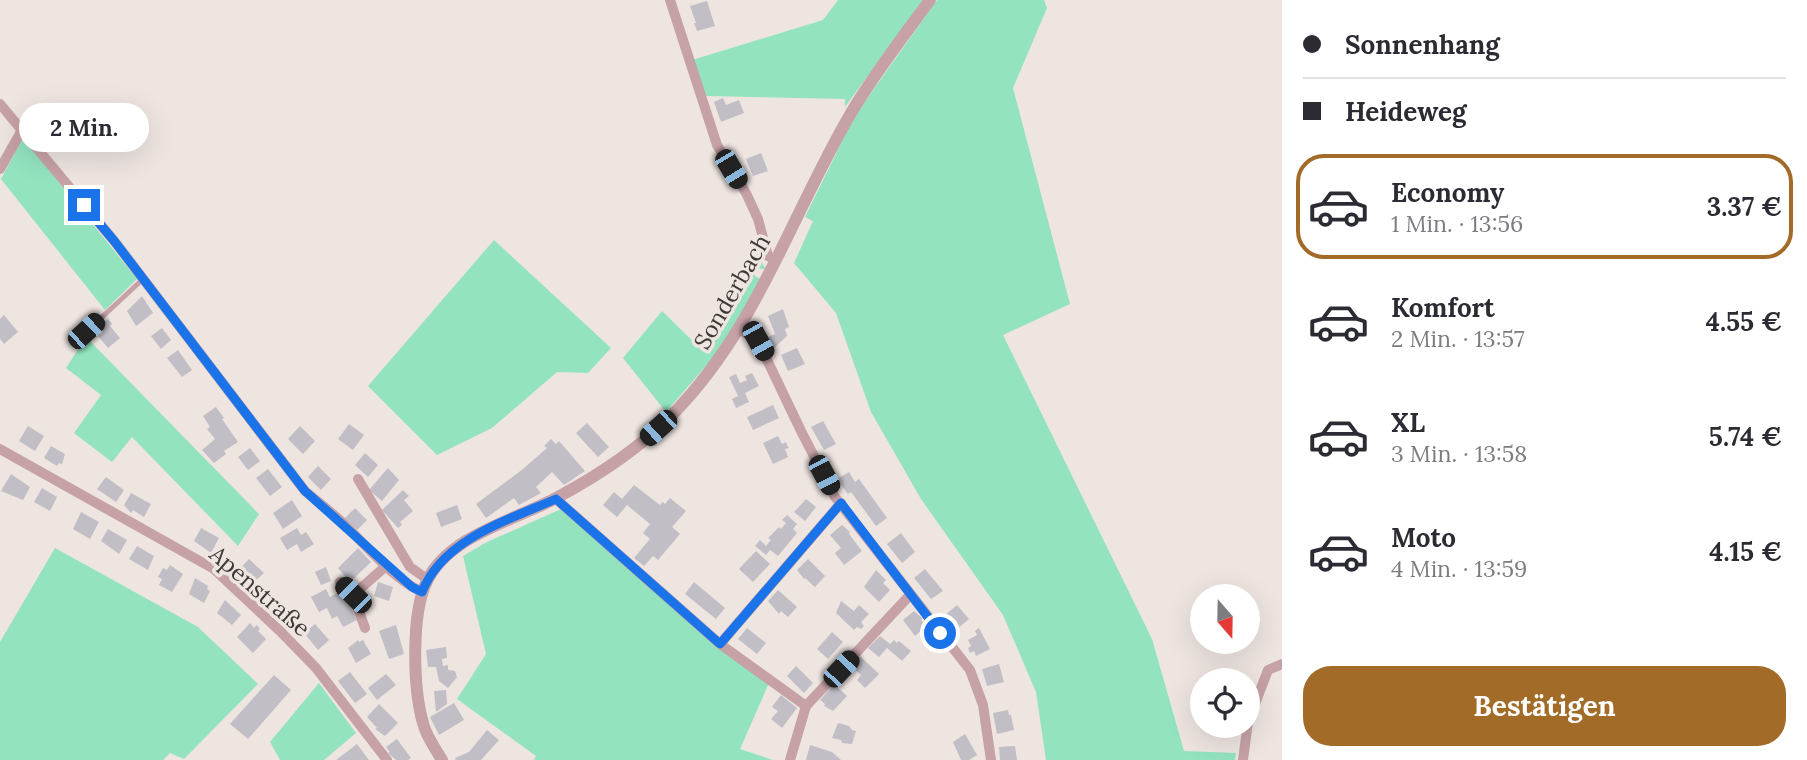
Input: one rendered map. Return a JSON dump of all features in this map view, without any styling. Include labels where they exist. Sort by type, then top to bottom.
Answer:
[{"type":"street","points":[[670,0],[717,145],[746,193],[758,219],[768,256],[776,260]]},
{"type":"street","name":"Sonderbach","points":[[442,760],[428,735],[420,709],[414,636],[427,579],[443,560],[464,542],[556,499],[604,472],[670,417],[715,365],[740,329],[851,112],[930,0]]},
{"type":"street","points":[[0,104],[143,278],[305,491],[343,523],[386,566],[422,592]]},
{"type":"street","points":[[0,169],[22,131]]},
{"type":"street","points":[[740,329],[758,341],[801,431],[841,503],[970,670],[983,705],[991,760]]},
{"type":"street","name":"Apenstraße","points":[[0,449],[214,569],[316,668],[387,760]]},
{"type":"street","points":[[358,478],[410,567],[427,579]]},
{"type":"street","points":[[556,499],[720,644],[806,706]]},
{"type":"street","points":[[720,644],[841,503]]},
{"type":"street","points":[[353,595],[386,566]]},
{"type":"street","points":[[340,582],[353,595],[365,628]]},
{"type":"street","points":[[790,760],[806,706],[910,595]]},
{"type":"street","points":[[1243,760],[1248,722],[1268,670],[1282,664]]},
{"type":"lane","points":[[86,331],[143,278]]},
{"type":"green space","points":[[838,0],[923,0],[845,107],[845,99],[705,96],[692,60],[823,20]]},
{"type":"green space","points":[[937,0],[1044,0],[1047,8],[1013,88],[1070,304],[1003,335],[1152,639],[1184,751],[1236,753],[1235,760],[1046,760],[1036,692],[1003,615],[921,499],[871,412],[836,313],[794,263],[813,221],[805,217],[854,117]]},
{"type":"green space","points":[[23,138],[137,279],[105,310],[1,179]]},
{"type":"green space","points":[[494,240],[611,348],[588,373],[557,372],[492,428],[437,455],[368,386]]},
{"type":"green space","points":[[756,252],[766,270],[759,268],[754,275],[760,279],[735,326],[711,360],[666,412],[623,358],[662,311],[704,352],[751,268]]},
{"type":"green space","points":[[86,337],[259,514],[238,546],[132,437],[112,462],[74,433],[101,395],[66,368]]},
{"type":"green space","points":[[561,509],[769,683],[740,749],[773,760],[534,760],[536,756],[457,699],[486,654],[463,556],[485,543]]},
{"type":"green space","points":[[55,548],[198,627],[258,684],[184,759],[170,753],[163,760],[0,760],[0,642]]},
{"type":"green space","points":[[319,683],[356,733],[324,760],[280,760],[270,742]]},
{"type":"building","points":[[707,1],[715,26],[697,31],[690,6]]},
{"type":"building","points":[[723,98],[726,105],[739,100],[744,113],[721,122],[714,102]]},
{"type":"building","points":[[761,153],[768,171],[753,176],[746,159]]},
{"type":"building","points":[[142,296],[153,313],[136,326],[127,311]]},
{"type":"building","points":[[783,309],[789,327],[785,329],[787,336],[773,349],[768,337],[775,334],[768,316]]},
{"type":"building","points":[[4,315],[18,332],[4,344],[0,339],[0,319]]},
{"type":"building","points":[[108,319],[120,338],[108,348],[98,336],[103,332],[99,327]]},
{"type":"building","points":[[162,328],[171,340],[161,349],[151,336]]},
{"type":"building","points":[[797,348],[805,364],[788,371],[781,355]]},
{"type":"building","points":[[178,350],[192,370],[182,377],[167,358]]},
{"type":"building","points":[[752,373],[759,386],[745,393],[749,402],[736,408],[732,399],[738,396],[729,377],[736,374],[740,383],[747,380],[745,376]]},
{"type":"building","points":[[773,405],[779,418],[753,430],[747,417]]},
{"type":"building","points":[[216,407],[238,442],[224,451],[226,454],[214,463],[202,450],[215,439],[207,429],[210,427],[203,416]]},
{"type":"building","points":[[823,421],[836,444],[824,450],[811,427]]},
{"type":"building","points":[[587,423],[609,447],[598,457],[576,433]]},
{"type":"building","points":[[349,424],[364,435],[353,450],[338,439]]},
{"type":"building","points":[[28,426],[44,436],[35,451],[19,441]]},
{"type":"building","points":[[300,426],[315,441],[303,454],[288,439]]},
{"type":"building","points":[[778,436],[782,444],[786,442],[789,448],[785,449],[788,457],[773,464],[763,443]]},
{"type":"building","points":[[551,439],[556,444],[559,441],[585,471],[564,485],[552,472],[536,487],[541,493],[519,505],[514,498],[486,518],[476,504],[523,469],[547,448],[544,446]]},
{"type":"building","points":[[51,446],[65,454],[62,464],[57,466],[44,458]]},
{"type":"building","points":[[250,448],[260,461],[248,470],[238,457]]},
{"type":"building","points":[[365,453],[378,465],[368,477],[355,465]]},
{"type":"building","points":[[318,466],[331,479],[321,490],[308,477]]},
{"type":"building","points":[[388,468],[399,480],[382,501],[369,490]]},
{"type":"building","points":[[268,469],[282,487],[270,496],[256,478]]},
{"type":"building","points":[[849,472],[855,482],[859,479],[887,518],[876,526],[851,492],[848,494],[837,479]]},
{"type":"building","points":[[11,474],[30,487],[23,500],[1,491]]},
{"type":"building","points":[[106,477],[124,490],[116,502],[97,489]]},
{"type":"building","points":[[634,485],[660,505],[670,498],[686,511],[672,527],[680,534],[658,560],[653,556],[644,566],[634,558],[650,539],[643,533],[650,524],[627,505],[617,517],[603,505],[614,492],[622,499]]},
{"type":"building","points":[[42,488],[57,497],[50,511],[34,502]]},
{"type":"building","points":[[403,490],[409,496],[404,500],[413,511],[400,522],[402,525],[398,528],[382,510]]},
{"type":"building","points":[[131,493],[151,504],[144,517],[133,510],[131,513],[124,505]]},
{"type":"building","points":[[806,499],[816,507],[805,521],[794,512]]},
{"type":"building","points":[[292,500],[302,516],[283,529],[273,513]]},
{"type":"building","points":[[457,505],[462,519],[441,527],[436,513]]},
{"type":"building","points":[[355,508],[367,520],[357,530],[345,518]]},
{"type":"building","points":[[81,512],[99,522],[90,539],[73,529]]},
{"type":"building","points":[[787,515],[797,524],[793,529],[797,533],[778,556],[770,550],[766,555],[755,546],[760,540],[766,546],[771,540],[768,538],[786,523],[782,520]]},
{"type":"building","points":[[842,525],[862,551],[844,565],[835,553],[841,548],[830,535]]},
{"type":"building","points":[[201,528],[219,538],[211,553],[194,541]]},
{"type":"building","points":[[297,528],[301,535],[306,532],[314,544],[301,552],[297,544],[287,550],[280,538]]},
{"type":"building","points":[[108,529],[127,540],[119,554],[101,541]]},
{"type":"building","points":[[901,533],[915,552],[902,563],[887,544]]},
{"type":"building","points":[[137,546],[154,556],[148,570],[129,559]]},
{"type":"building","points":[[358,548],[371,562],[350,582],[338,568]]},
{"type":"building","points":[[756,551],[770,564],[753,582],[739,569]]},
{"type":"building","points":[[249,559],[264,573],[252,584],[238,571]]},
{"type":"building","points":[[808,559],[825,576],[815,587],[797,570]]},
{"type":"building","points":[[170,565],[183,574],[172,592],[159,585],[162,579],[158,577],[163,568],[167,570]]},
{"type":"building","points":[[326,567],[331,581],[321,585],[315,572]]},
{"type":"building","points":[[925,569],[943,591],[931,599],[914,578]]},
{"type":"building","points":[[876,570],[886,580],[883,583],[890,590],[879,602],[864,587]]},
{"type":"building","points":[[195,578],[208,586],[210,591],[204,603],[189,594]]},
{"type":"building","points":[[378,582],[393,587],[389,601],[374,596]]},
{"type":"building","points":[[694,582],[725,608],[716,619],[685,594]]},
{"type":"building","points":[[326,589],[330,597],[342,590],[357,620],[343,627],[337,616],[332,619],[327,608],[319,612],[311,597]]},
{"type":"building","points":[[778,590],[797,607],[788,617],[781,611],[779,614],[768,601]]},
{"type":"building","points":[[225,600],[241,615],[232,625],[217,613]]},
{"type":"building","points":[[841,601],[854,611],[859,605],[869,614],[861,622],[864,626],[861,629],[857,627],[854,630],[836,613]]},
{"type":"building","points":[[957,605],[969,619],[956,630],[944,616]]},
{"type":"building","points":[[914,611],[926,626],[915,636],[903,620]]},
{"type":"building","points":[[250,623],[254,628],[257,625],[260,629],[258,631],[266,639],[253,653],[237,637]]},
{"type":"building","points":[[315,624],[329,640],[318,650],[304,633]]},
{"type":"building","points":[[396,625],[404,654],[389,659],[379,631]]},
{"type":"building","points":[[747,628],[766,643],[757,654],[738,639]]},
{"type":"building","points":[[979,628],[990,649],[976,656],[974,651],[970,653],[968,640],[977,635],[975,631]]},
{"type":"building","points":[[832,632],[843,642],[828,659],[817,649]]},
{"type":"building","points":[[880,636],[890,644],[894,640],[897,643],[899,641],[911,651],[902,661],[887,648],[879,657],[868,648]]},
{"type":"building","points":[[358,640],[363,640],[371,654],[356,663],[348,648]]},
{"type":"building","points":[[446,647],[447,658],[442,659],[443,666],[448,665],[448,670],[455,671],[457,677],[448,688],[439,681],[436,667],[428,667],[426,650]]},
{"type":"building","points":[[860,656],[879,674],[865,688],[857,680],[861,675],[851,666]]},
{"type":"building","points":[[999,664],[1004,682],[987,686],[982,669]]},
{"type":"building","points":[[796,666],[813,683],[804,693],[787,676]]},
{"type":"building","points":[[350,672],[367,694],[355,703],[338,681]]},
{"type":"building","points":[[386,674],[396,685],[377,700],[368,688]]},
{"type":"building","points":[[274,675],[291,690],[248,739],[230,724]]},
{"type":"building","points":[[834,684],[847,696],[833,711],[820,700]]},
{"type":"building","points":[[446,690],[447,704],[436,712],[434,691]]},
{"type":"building","points":[[781,695],[797,708],[782,728],[771,719],[778,711],[772,707]]},
{"type":"building","points":[[454,703],[464,720],[439,735],[430,717]]},
{"type":"building","points":[[379,704],[398,723],[385,736],[375,729],[377,728],[367,717]]},
{"type":"building","points":[[1008,710],[1014,730],[997,734],[993,713]]},
{"type":"building","points":[[838,723],[856,731],[852,744],[832,738]]},
{"type":"building","points":[[487,730],[499,740],[481,760],[456,760],[455,758],[469,752]]},
{"type":"building","points":[[965,734],[977,755],[969,760],[961,760],[953,742]]},
{"type":"building","points":[[397,739],[411,758],[408,760],[396,760],[388,753],[390,752],[386,747]]},
{"type":"building","points":[[357,744],[369,760],[336,760]]},
{"type":"building","points":[[810,745],[832,752],[841,760],[806,760]]},
{"type":"building","points":[[1015,746],[1017,760],[1000,760],[999,747]]},
{"type":"route","points":[[84,205],[305,491],[343,523],[386,566],[422,592],[427,579],[443,560],[464,542],[556,499],[720,644],[841,503],[940,633]]}]
